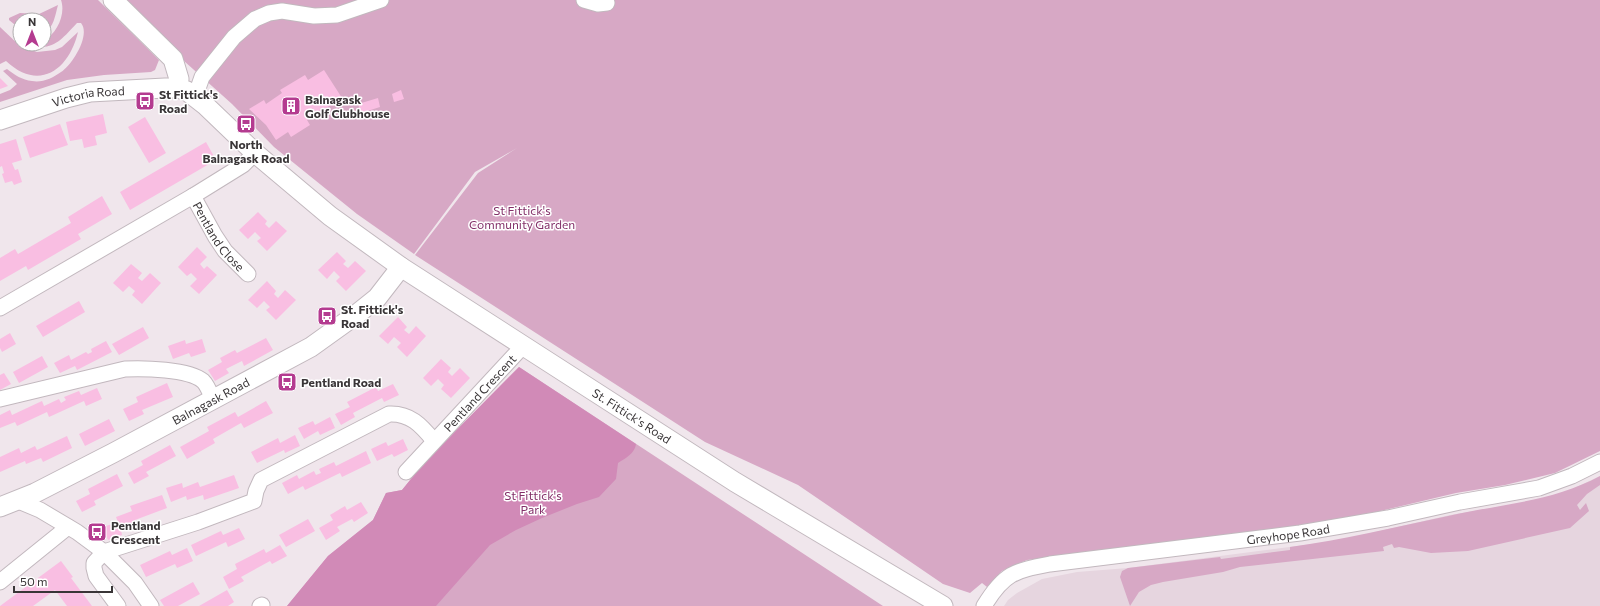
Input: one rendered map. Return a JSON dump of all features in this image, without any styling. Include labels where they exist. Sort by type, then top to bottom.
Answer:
[{"type":"street","points":[[113,0],[173,59],[179,79],[187,93],[202,77],[234,37],[255,19],[269,12],[282,11],[314,16],[337,15],[382,0]]},
{"type":"street","points":[[584,0],[598,4],[607,3]]},
{"type":"street","name":"Victoria Road","points":[[0,120],[66,98],[90,92],[136,89],[187,93]]},
{"type":"street","name":"St. Fittick's Road","points":[[187,93],[330,216],[401,267],[735,482],[943,606]]},
{"type":"street","points":[[0,308],[193,196],[243,165],[255,153]]},
{"type":"street","name":"Pentland Close","points":[[193,196],[225,251],[248,274]]},
{"type":"street","name":"Balnagask Road","points":[[8,504],[34,493],[311,347],[377,298],[401,267]]},
{"type":"street","name":"Pentland Crescent","points":[[406,472],[524,345]]},
{"type":"street","points":[[0,399],[125,369],[143,368],[172,371],[201,380],[207,386],[213,400]]},
{"type":"street","name":"Pentland Crescent","points":[[104,552],[198,522],[254,501],[256,491],[261,480],[389,414],[397,413],[410,417],[422,427],[434,441]]},
{"type":"street","name":"Greyhope Road","points":[[984,606],[1000,582],[1024,569],[1050,564],[1300,534],[1388,518],[1460,502],[1539,488],[1572,476],[1600,462]]},
{"type":"street","points":[[8,504],[34,507],[83,536],[104,552],[135,583],[151,606]]},
{"type":"street","points":[[0,582],[68,527]]},
{"type":"street","points":[[104,552],[94,563],[94,572],[118,606]]},
{"type":"shaded area","points":[[1600,476],[1600,606],[1004,606],[1008,600],[1017,593],[1042,579],[1077,572],[1128,568],[1336,541],[1450,515],[1534,501],[1568,491]]},
{"type":"green space","points":[[61,0],[98,0],[159,60],[155,70],[151,72],[104,75],[67,80],[0,102],[0,94],[10,90],[17,84],[3,71],[7,69],[25,80],[43,81],[61,72],[75,57],[84,35],[81,23],[77,23],[66,35],[52,45],[52,34],[59,23],[62,5]]},
{"type":"green space","name":"St Fittick's Community Garden","points":[[123,0],[1600,0],[1600,451],[1555,473],[1505,485],[1456,493],[1372,513],[1278,530],[1027,560],[1002,571],[987,587],[982,583],[970,593],[943,584],[798,485],[705,442],[415,255],[478,173],[517,148],[475,172],[414,254],[357,214],[274,147],[232,104],[174,52]]},
{"type":"green space","points":[[58,5],[52,24],[52,12],[43,12]]},
{"type":"green space","points":[[12,17],[12,22],[9,20],[9,18]]},
{"type":"green space","points":[[0,27],[12,38],[12,52],[52,52],[52,50],[62,47],[78,32],[68,57],[60,66],[51,72],[41,75],[30,75],[18,70],[6,61],[0,64]]},
{"type":"green space","name":"St Fittick's Park","points":[[519,367],[883,606],[287,606],[328,556],[373,520],[386,493],[402,490],[424,463]]},
{"type":"green space","points":[[519,367],[636,444],[632,453],[618,463],[616,479],[599,497],[542,518],[516,530],[490,545],[436,606],[287,606],[328,556],[373,520],[386,493],[402,490],[424,463]]},
{"type":"green space","points":[[1600,476],[1600,485],[1587,494],[1577,505],[1580,510],[1586,503],[1589,511],[1570,528],[1468,551],[1431,553],[1399,547],[1394,548],[1392,544],[1383,547],[1384,551],[1240,567],[1223,572],[1151,585],[1139,592],[1130,606],[1120,577],[1122,571],[1128,568],[1220,557],[1221,559],[1290,550],[1290,547],[1349,537],[1526,501],[1563,492]]},
{"type":"building","name":"Balnagask Golf Clubhouse","points":[[324,70],[342,98],[307,120],[310,125],[291,137],[288,132],[276,140],[266,125],[249,109],[264,100],[266,104],[282,93],[280,90],[305,75],[308,80]]},
{"type":"building","points":[[0,78],[8,86],[0,89]]},
{"type":"building","points":[[401,90],[404,99],[394,102],[392,94]]},
{"type":"building","points":[[378,98],[380,107],[361,113],[358,104]]},
{"type":"building","points":[[103,114],[107,133],[95,136],[97,145],[84,148],[82,139],[70,141],[66,122]]},
{"type":"building","points":[[145,117],[166,153],[149,163],[128,127]]},
{"type":"building","points":[[60,124],[68,145],[30,158],[23,137]]},
{"type":"building","points":[[16,139],[22,160],[12,163],[15,170],[18,169],[22,182],[14,185],[12,181],[5,183],[2,174],[4,173],[2,166],[0,167],[0,144]]},
{"type":"building","points":[[206,142],[216,160],[130,210],[120,192]]},
{"type":"building","points":[[102,196],[112,214],[78,234],[81,239],[28,270],[26,266],[0,281],[0,258],[15,249],[18,254],[71,223],[68,217]]},
{"type":"building","points":[[258,212],[267,221],[265,224],[269,228],[276,221],[287,231],[267,251],[257,241],[261,238],[255,232],[248,239],[239,230]]},
{"type":"building","points":[[197,247],[207,257],[200,264],[204,269],[207,266],[217,275],[199,294],[190,286],[197,279],[191,273],[187,276],[178,267]]},
{"type":"building","points":[[337,252],[346,261],[343,264],[348,268],[355,261],[366,271],[346,291],[336,281],[340,277],[334,271],[327,279],[318,270]]},
{"type":"building","points":[[131,264],[142,273],[138,278],[142,281],[150,273],[161,283],[142,304],[132,295],[135,291],[129,286],[123,292],[113,283]]},
{"type":"building","points":[[267,281],[276,291],[274,294],[278,298],[285,290],[296,300],[276,320],[266,310],[270,307],[264,301],[257,308],[248,300]]},
{"type":"building","points":[[79,301],[85,312],[43,337],[36,326]]},
{"type":"building","points":[[398,317],[407,327],[404,330],[409,334],[416,326],[426,336],[407,357],[397,347],[401,343],[394,337],[388,344],[379,336]]},
{"type":"building","points":[[143,327],[149,338],[119,355],[112,344]]},
{"type":"building","points":[[10,333],[16,344],[2,352],[0,348],[0,339]]},
{"type":"building","points":[[266,338],[273,350],[244,366],[242,361],[226,369],[229,373],[215,381],[208,370],[222,362],[220,358],[235,350],[237,353]]},
{"type":"building","points":[[202,339],[206,352],[191,357],[189,353],[173,359],[168,346],[185,340],[186,344]]},
{"type":"building","points":[[106,341],[112,352],[77,370],[75,366],[60,373],[54,363],[69,355],[71,360],[86,352],[88,354],[92,352],[91,349]]},
{"type":"building","points":[[42,356],[48,367],[19,383],[13,372]]},
{"type":"building","points":[[441,359],[451,368],[448,372],[452,376],[460,368],[470,378],[451,398],[441,389],[444,385],[438,379],[431,386],[423,378]]},
{"type":"building","points":[[4,373],[11,384],[0,390],[0,375]]},
{"type":"building","points":[[167,383],[173,397],[142,410],[144,414],[129,421],[123,409],[138,402],[136,397]]},
{"type":"building","points":[[393,384],[399,395],[384,402],[382,398],[353,413],[355,417],[341,425],[335,414],[350,407],[347,402],[376,387],[378,391]]},
{"type":"building","points":[[97,388],[102,399],[86,406],[84,401],[49,417],[47,412],[17,426],[15,422],[0,428],[0,415],[10,410],[12,415],[42,401],[44,406],[59,399],[61,403],[66,400],[64,397],[79,391],[81,395]]},
{"type":"building","points":[[266,401],[273,413],[244,428],[241,423],[213,439],[215,443],[187,459],[180,447],[209,431],[207,427],[235,412],[238,417]]},
{"type":"building","points":[[330,417],[335,428],[320,435],[318,431],[304,439],[298,428],[313,421],[315,425]]},
{"type":"building","points":[[109,419],[115,431],[85,446],[79,434]]},
{"type":"building","points":[[295,435],[300,446],[285,453],[284,450],[257,463],[251,452],[278,438],[280,443]]},
{"type":"building","points":[[67,436],[72,448],[43,462],[41,458],[26,464],[25,461],[0,472],[0,457],[19,448],[21,453],[35,446],[37,450]]},
{"type":"building","points":[[403,439],[408,450],[394,457],[392,454],[377,461],[371,449],[386,442],[388,446]]},
{"type":"building","points":[[170,445],[176,456],[146,472],[149,476],[134,484],[128,473],[143,465],[141,461]]},
{"type":"building","points":[[366,451],[371,463],[342,477],[340,473],[305,490],[303,486],[288,494],[282,483],[297,475],[299,479],[314,471],[316,475],[321,473],[319,469],[334,462],[336,466]]},
{"type":"building","points":[[117,474],[123,486],[94,501],[96,505],[82,512],[76,501],[90,494],[88,489]]},
{"type":"building","points":[[234,475],[239,488],[204,500],[203,495],[187,500],[186,496],[171,502],[166,488],[182,483],[183,488],[198,482],[200,487]]},
{"type":"building","points":[[162,495],[167,508],[135,520],[136,524],[121,530],[122,535],[108,540],[103,527],[118,522],[116,517],[132,511],[130,506]]},
{"type":"building","points":[[361,502],[368,513],[354,522],[352,519],[337,527],[340,531],[326,540],[319,528],[333,520],[330,515],[345,506],[347,510]]},
{"type":"building","points":[[308,519],[315,531],[286,547],[279,535]]},
{"type":"building","points":[[239,528],[245,539],[228,547],[226,542],[196,556],[191,545],[221,531],[223,535]]},
{"type":"building","points":[[280,545],[287,556],[272,564],[270,561],[241,577],[244,581],[229,589],[223,577],[237,569],[235,564],[264,549],[266,553]]},
{"type":"building","points":[[187,548],[193,561],[177,568],[175,564],[146,577],[140,565],[170,551],[172,555]]},
{"type":"building","points":[[61,561],[73,577],[71,578],[92,606],[67,606],[55,590],[33,606],[0,606]]},
{"type":"building","points":[[193,582],[200,594],[178,606],[164,606],[160,600]]},
{"type":"building","points":[[227,590],[234,602],[228,606],[199,606]]},
{"type":"place","name":"St Fittick's Road","points":[[145,101]]},
{"type":"place","name":"Balnagask Golf Clubhouse","points":[[291,106]]},
{"type":"place","name":"North Balnagask Road","points":[[246,124]]},
{"type":"place","name":"St. Fittick's Road","points":[[327,316]]},
{"type":"place","name":"Pentland Road","points":[[287,382]]},
{"type":"place","name":"Pentland Crescent","points":[[97,532]]}]
